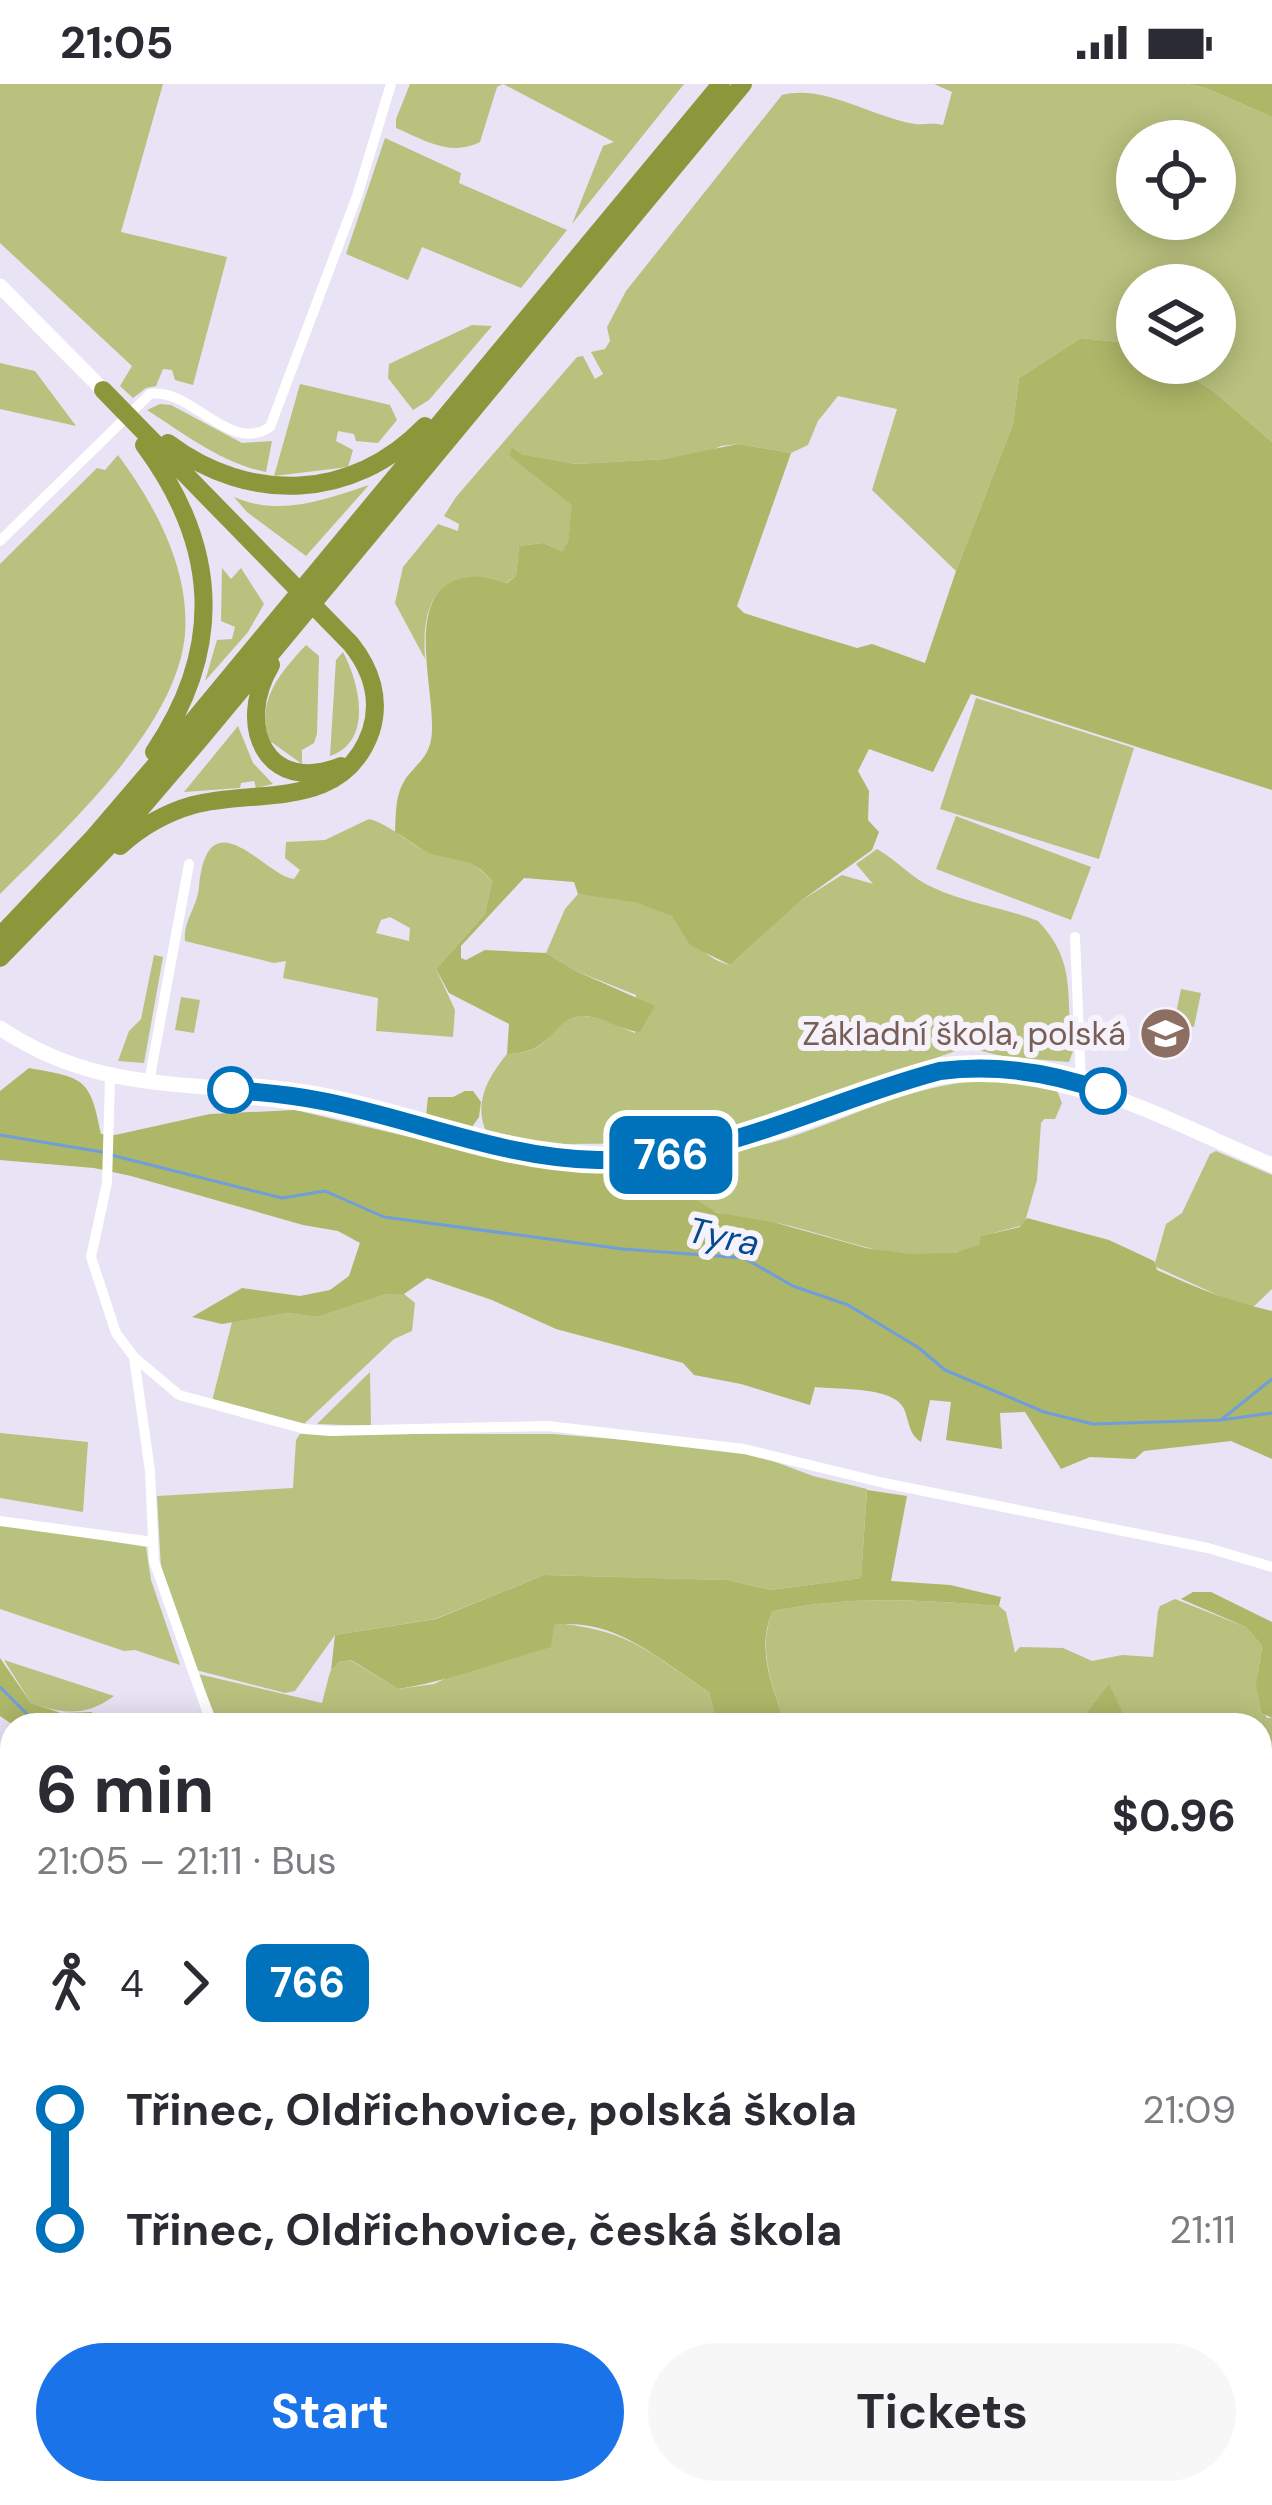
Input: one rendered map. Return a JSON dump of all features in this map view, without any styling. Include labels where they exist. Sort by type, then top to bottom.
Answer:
[{"type":"highway","points":[[0,936],[92,838],[721,84]]},
{"type":"highway","points":[[0,958],[162,784],[742,84]]},
{"type":"highway","points":[[127,417],[221,475],[269,487],[313,486],[355,475],[385,460],[420,432],[457,388],[480,374]]},
{"type":"highway","points":[[50,909],[81,888],[125,842],[160,818],[207,802],[315,789],[335,778],[359,754],[373,724],[374,690],[365,663],[342,633],[103,390]]},
{"type":"highway","points":[[92,838],[181,708],[203,628],[201,566],[190,522],[127,417]]},
{"type":"highway","points":[[306,611],[258,691],[253,710],[257,736],[278,763],[303,772],[337,769],[359,754]]},
{"type":"street","points":[[0,541],[150,394],[173,396],[243,434],[258,434],[270,427],[357,196],[391,84]]},
{"type":"street","points":[[0,286],[103,390]]},
{"type":"street","points":[[149,1082],[189,864]]},
{"type":"street","points":[[1075,937],[1082,1084]]},
{"type":"street","points":[[0,1028],[38,1050],[110,1078],[323,1101],[507,1150],[598,1160],[684,1154],[940,1071],[993,1069],[1082,1084],[1272,1166]]},
{"type":"street","points":[[110,1078],[107,1184],[92,1257],[116,1333],[134,1358],[179,1395],[330,1432],[548,1426],[744,1449],[929,1493],[1208,1548],[1272,1568]]},
{"type":"street","points":[[134,1358],[160,1586],[208,1713]]},
{"type":"street","points":[[0,1521],[153,1541]]},
{"type":"green space","points":[[0,84],[163,84],[121,232],[227,257],[193,385],[175,380],[172,370],[163,369],[156,386],[133,398],[120,386],[132,366],[0,243]]},
{"type":"green space","points":[[410,84],[503,84],[497,87],[480,142],[458,148],[396,128]]},
{"type":"green space","points":[[503,84],[684,84],[572,224],[603,146],[614,142]]},
{"type":"green space","points":[[934,84],[1186,84],[1272,117],[1272,442],[1202,384],[1236,384],[1236,264],[1116,264],[1116,342],[1081,338],[1019,378],[1013,424],[956,571],[872,490],[897,409],[838,396],[818,421],[808,445],[791,453],[738,444],[665,459],[576,464],[509,456],[573,505],[568,543],[562,551],[543,543],[519,546],[516,576],[506,583],[466,580],[440,591],[427,617],[425,659],[395,603],[403,567],[438,524],[458,531],[459,524],[444,516],[456,497],[577,357],[583,356],[595,379],[603,374],[591,352],[605,349],[610,341],[607,327],[626,291],[782,95],[814,94],[898,120],[943,125],[952,92]]},
{"type":"green space","points":[[1186,84],[1272,84],[1272,117],[1206,88]]},
{"type":"green space","points":[[385,138],[461,173],[459,183],[567,230],[521,288],[422,247],[408,280],[346,254]]},
{"type":"green space","points":[[472,325],[492,326],[429,400],[413,410],[388,378],[389,364]]},
{"type":"green space","points":[[1081,338],[1116,342],[1116,384],[1202,384],[1272,442],[1272,790],[971,694],[933,772],[869,749],[858,771],[869,791],[868,820],[879,832],[872,850],[802,900],[730,965],[690,945],[672,916],[635,902],[578,894],[574,882],[524,878],[461,946],[461,958],[485,950],[546,953],[655,1006],[640,1032],[583,1016],[565,1022],[536,1048],[507,1054],[509,1024],[449,993],[436,969],[485,914],[492,881],[470,863],[429,853],[395,832],[400,791],[431,740],[426,645],[434,600],[447,584],[470,577],[507,583],[516,576],[519,546],[543,543],[562,551],[568,542],[572,505],[509,456],[512,448],[521,454],[576,464],[665,459],[738,444],[791,453],[737,606],[744,613],[791,628],[857,648],[872,644],[925,663],[1013,424],[1019,378]]},
{"type":"green space","points":[[0,363],[35,371],[76,426],[0,409]]},
{"type":"green space","points":[[300,384],[390,405],[397,420],[378,443],[356,441],[354,434],[338,431],[336,441],[353,450],[348,467],[274,476]]},
{"type":"green space","points":[[171,405],[242,443],[272,441],[266,472],[219,455],[147,410]]},
{"type":"green space","points":[[118,455],[157,516],[176,562],[185,610],[177,670],[140,741],[85,808],[0,894],[0,564],[97,468],[105,470]]},
{"type":"green space","points":[[369,485],[306,556],[234,497],[285,506]]},
{"type":"green space","points":[[222,568],[231,579],[241,568],[264,604],[248,632],[205,681],[217,640],[232,639],[235,627],[221,621]]},
{"type":"green space","points":[[306,645],[319,656],[317,734],[314,743],[302,750],[302,764],[270,741],[265,713],[279,677]]},
{"type":"green space","points":[[343,652],[358,694],[358,724],[353,738],[330,756],[336,660]]},
{"type":"green space","points":[[976,698],[1134,748],[1099,859],[940,809]]},
{"type":"green space","points":[[238,726],[253,763],[273,784],[256,788],[254,781],[241,783],[240,788],[184,792]]},
{"type":"green space","points":[[956,816],[1091,867],[1071,920],[936,869]]},
{"type":"green space","points":[[369,819],[430,853],[469,863],[492,881],[485,914],[436,969],[455,1010],[453,1037],[376,1031],[378,998],[283,978],[286,961],[274,963],[185,941],[205,860],[214,846],[239,847],[294,879],[300,870],[285,858],[286,842],[325,840]],"holes":[[[390,917],[410,928],[409,941],[376,933],[381,920]]]},
{"type":"green space","points":[[877,849],[934,888],[1038,921],[1065,967],[1073,1051],[1069,1062],[1005,1057],[967,1047],[777,1114],[668,1143],[565,1144],[487,1134],[481,1112],[484,1092],[507,1054],[536,1048],[563,1023],[580,1016],[635,1033],[636,995],[576,971],[546,953],[565,909],[578,894],[627,899],[663,910],[704,951],[730,965],[802,900],[842,875],[873,884],[856,864]]},
{"type":"green space","points":[[154,955],[163,957],[144,1063],[118,1061],[129,1031],[141,1019]]},
{"type":"green space","points":[[1181,989],[1201,993],[1194,1027],[1174,1023]]},
{"type":"green space","points":[[181,997],[200,1000],[194,1033],[175,1030]]},
{"type":"green space","points":[[29,1068],[82,1084],[93,1101],[101,1134],[210,1114],[295,1110],[537,1167],[656,1166],[651,1177],[654,1183],[680,1190],[718,1213],[773,1222],[866,1248],[909,1254],[956,1253],[979,1244],[981,1236],[1020,1227],[1027,1218],[1109,1240],[1154,1261],[1157,1270],[1172,1277],[1272,1311],[1272,1459],[1231,1441],[1144,1451],[1135,1459],[1090,1457],[1061,1469],[1025,1412],[1000,1413],[1002,1449],[946,1440],[951,1402],[930,1400],[921,1442],[911,1431],[904,1409],[889,1396],[815,1387],[810,1405],[694,1375],[683,1363],[556,1329],[427,1278],[404,1294],[387,1294],[318,1317],[288,1313],[222,1324],[192,1317],[242,1288],[300,1296],[330,1290],[349,1276],[360,1243],[338,1231],[131,1176],[0,1160],[0,1091]]},
{"type":"green space","points":[[999,1079],[1056,1088],[1062,1103],[1055,1119],[1041,1123],[1037,1180],[1024,1225],[982,1236],[979,1244],[955,1253],[930,1256],[876,1250],[772,1222],[730,1217],[659,1186],[651,1177],[657,1164],[778,1141],[917,1092]]},
{"type":"green space","points":[[473,1091],[481,1102],[472,1127],[426,1116],[428,1097],[453,1097]]},
{"type":"green space","points":[[1216,1151],[1272,1175],[1272,1289],[1250,1310],[1154,1266],[1166,1224],[1182,1213],[1210,1154]]},
{"type":"green space","points":[[387,1294],[404,1294],[415,1303],[412,1331],[394,1339],[304,1424],[212,1401],[232,1322],[288,1313],[318,1317]]},
{"type":"green space","points":[[370,1372],[371,1426],[317,1424]]},
{"type":"green space","points":[[0,1433],[88,1442],[83,1512],[0,1498]]},
{"type":"green space","points":[[300,1434],[553,1434],[757,1455],[867,1489],[861,1578],[771,1590],[726,1580],[544,1575],[435,1619],[335,1635],[295,1691],[285,1693],[196,1670],[161,1569],[157,1496],[293,1488]]},
{"type":"green space","points":[[867,1490],[907,1496],[891,1581],[950,1585],[1001,1597],[999,1606],[859,1601],[773,1611],[766,1654],[782,1713],[714,1713],[709,1692],[636,1644],[576,1624],[554,1625],[551,1647],[398,1689],[351,1660],[339,1662],[331,1671],[335,1635],[436,1619],[544,1575],[727,1580],[771,1590],[861,1578]]},
{"type":"green space","points":[[0,1523],[146,1547],[151,1580],[180,1665],[0,1609]]},
{"type":"green space","points":[[1193,1592],[1211,1592],[1272,1622],[1272,1713],[1262,1713],[1256,1686],[1262,1646],[1246,1627],[1181,1599]]},
{"type":"green space","points":[[1175,1599],[1246,1627],[1262,1646],[1258,1692],[1265,1713],[1123,1713],[1109,1685],[1087,1713],[782,1713],[766,1654],[773,1611],[886,1600],[999,1606],[1006,1612],[1015,1653],[1020,1647],[1063,1648],[1092,1661],[1122,1655],[1153,1657],[1160,1606]]},
{"type":"green space","points":[[554,1625],[608,1633],[657,1657],[709,1692],[714,1713],[214,1713],[198,1674],[322,1703],[330,1672],[339,1662],[350,1660],[398,1689],[434,1684]]},
{"type":"green space","points":[[0,1658],[31,1703],[61,1713],[0,1713]]},
{"type":"green space","points":[[4,1660],[114,1696],[74,1712],[31,1703]]},
{"type":"green space","points":[[1109,1684],[1123,1713],[1086,1713]]},
{"type":"waterway","name":"Tyra","points":[[0,1135],[102,1152]]},
{"type":"waterway","name":"Tyra","points":[[111,1155],[282,1198],[325,1191],[384,1217],[623,1249],[744,1258],[793,1286],[848,1305],[919,1348],[945,1370],[1044,1412],[1093,1424],[1221,1420],[1272,1413]]},
{"type":"waterway","points":[[1222,1419],[1272,1379]]},
{"type":"waterway","points":[[0,1687],[26,1713]]},
{"type":"bus line","name":"766","points":[[231,1090],[323,1101],[542,1157],[598,1160],[684,1154],[940,1071],[1022,1072],[1103,1091]]},
{"type":"place","name":"Základní škola, polská","points":[[1165,1033]]}]
